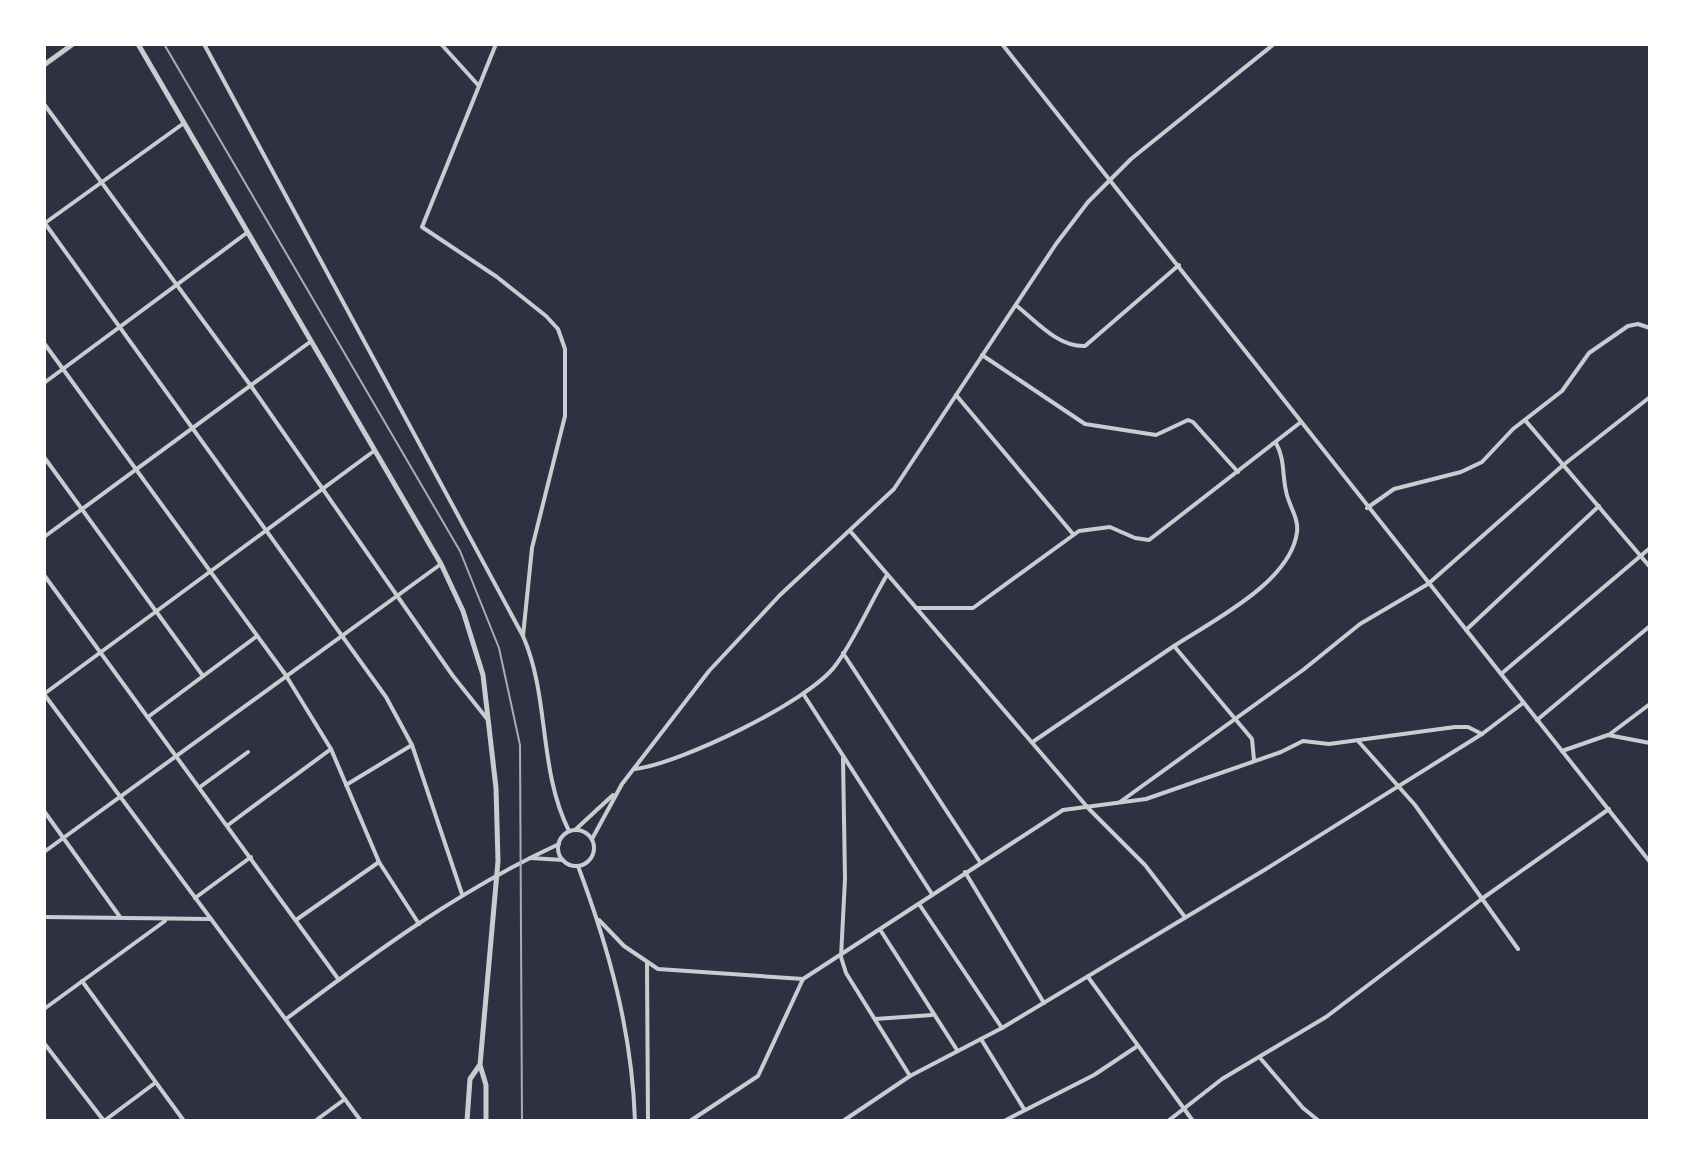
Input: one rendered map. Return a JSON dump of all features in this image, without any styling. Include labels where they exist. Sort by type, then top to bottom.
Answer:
[{"type":"street","points":[[44,65],[73,44]]},
{"type":"street","points":[[138,44],[441,564],[475,644],[490,722],[499,830],[480,1065],[486,1085],[486,1121]]},
{"type":"street","points":[[204,44],[523,636],[534,664],[555,801],[572,831],[592,839]]},
{"type":"street","points":[[441,44],[479,86]]},
{"type":"street","points":[[496,44],[422,227],[497,277],[546,316],[558,329],[565,349],[565,416],[532,548],[523,636]]},
{"type":"street","points":[[1002,44],[1108,179],[1180,264],[1367,508],[1650,862]]},
{"type":"street","points":[[578,866],[593,854],[592,839],[618,791],[709,671],[780,595],[894,489],[1056,244],[1108,179],[1274,44]]},
{"type":"street","points":[[44,104],[251,386],[453,676],[490,722]]},
{"type":"street","points":[[186,122],[44,223],[344,634],[412,745],[462,894]]},
{"type":"street","points":[[44,383],[248,232]]},
{"type":"street","points":[[1017,306],[1052,334],[1077,346],[1085,346],[1180,264]]},
{"type":"street","points":[[1367,508],[1405,485],[1473,467],[1562,391],[1585,356],[1600,344],[1634,324],[1650,328]]},
{"type":"street","points":[[44,537],[310,342]]},
{"type":"street","points":[[44,343],[285,674],[331,749],[379,862],[419,924]]},
{"type":"street","points":[[982,355],[1085,424],[1156,435],[1188,420],[1193,422],[1238,472]]},
{"type":"street","points":[[956,395],[1073,534]]},
{"type":"street","points":[[1118,804],[1313,663],[1360,624],[1428,584],[1562,466],[1650,397]]},
{"type":"street","points":[[1525,420],[1650,567]]},
{"type":"street","points":[[916,608],[928,605],[973,608],[1073,534],[1110,527],[1135,538],[1149,540],[1301,422]]},
{"type":"street","points":[[1034,741],[1250,596],[1278,571],[1292,550],[1298,531],[1285,489],[1285,463],[1276,442]]},
{"type":"street","points":[[361,1121],[44,694],[374,451]]},
{"type":"street","points":[[44,457],[203,676]]},
{"type":"street","points":[[1466,630],[1599,506]]},
{"type":"street","points":[[851,531],[1034,741],[1089,809],[1145,865],[1185,917]]},
{"type":"street","points":[[1501,674],[1650,548]]},
{"type":"street","points":[[44,852],[285,674],[441,564]]},
{"type":"street","points":[[44,575],[339,980]]},
{"type":"street","points":[[634,769],[671,761],[804,695],[828,674],[843,653],[887,575]]},
{"type":"street","points":[[1537,720],[1650,626]]},
{"type":"street","points":[[148,717],[257,636]]},
{"type":"street","points":[[1174,646],[1252,739],[1254,760]]},
{"type":"street","points":[[843,653],[980,862]]},
{"type":"street","points":[[804,695],[932,894]]},
{"type":"street","points":[[843,1121],[910,1076],[1002,1028],[1088,977],[1482,734],[1523,703]]},
{"type":"street","points":[[1562,751],[1608,735],[1650,704]]},
{"type":"street","points":[[599,920],[647,964],[671,973],[803,979],[841,957],[1054,814],[1073,807],[1089,809],[1146,799],[1303,741],[1329,744],[1455,727],[1468,727],[1482,734]]},
{"type":"street","points":[[1608,735],[1650,743]]},
{"type":"street","points":[[1358,741],[1398,785],[1518,949]]},
{"type":"street","points":[[346,785],[412,745]]},
{"type":"street","points":[[228,825],[331,749]]},
{"type":"street","points":[[200,787],[248,752]]},
{"type":"street","points":[[843,758],[845,879],[841,957],[846,973],[910,1076]]},
{"type":"street","points":[[286,1019],[496,872],[559,844],[618,791]]},
{"type":"street","points":[[1168,1121],[1222,1079],[1261,1058],[1369,986],[1483,898],[1609,809]]},
{"type":"street","points":[[44,811],[120,917]]},
{"type":"street","points":[[559,844],[563,860]]},
{"type":"street","points":[[195,898],[251,857]]},
{"type":"street","points":[[527,858],[563,860],[578,866],[599,920],[619,993],[635,1121]]},
{"type":"street","points":[[296,920],[379,862]]},
{"type":"street","points":[[965,872],[1044,1003]]},
{"type":"street","points":[[919,904],[1002,1028]]},
{"type":"street","points":[[44,917],[211,919]]},
{"type":"street","points":[[44,1009],[166,920]]},
{"type":"street","points":[[880,931],[957,1050]]},
{"type":"street","points":[[647,964],[648,1121]]},
{"type":"street","points":[[1088,977],[1136,1047],[1193,1121]]},
{"type":"street","points":[[690,1121],[758,1076],[803,979]]},
{"type":"street","points":[[82,981],[184,1121]]},
{"type":"street","points":[[875,1019],[932,1015]]},
{"type":"street","points":[[981,1038],[1024,1109]]},
{"type":"street","points":[[44,1043],[104,1121],[155,1083]]},
{"type":"street","points":[[1004,1121],[1094,1075],[1136,1047]]},
{"type":"street","points":[[1261,1058],[1303,1108],[1319,1121]]},
{"type":"street","points":[[467,1121],[470,1079],[480,1065]]},
{"type":"street","points":[[315,1121],[346,1099]]},
{"type":"railway","points":[[164,44],[460,551],[499,648],[520,745],[522,1121]]}]
